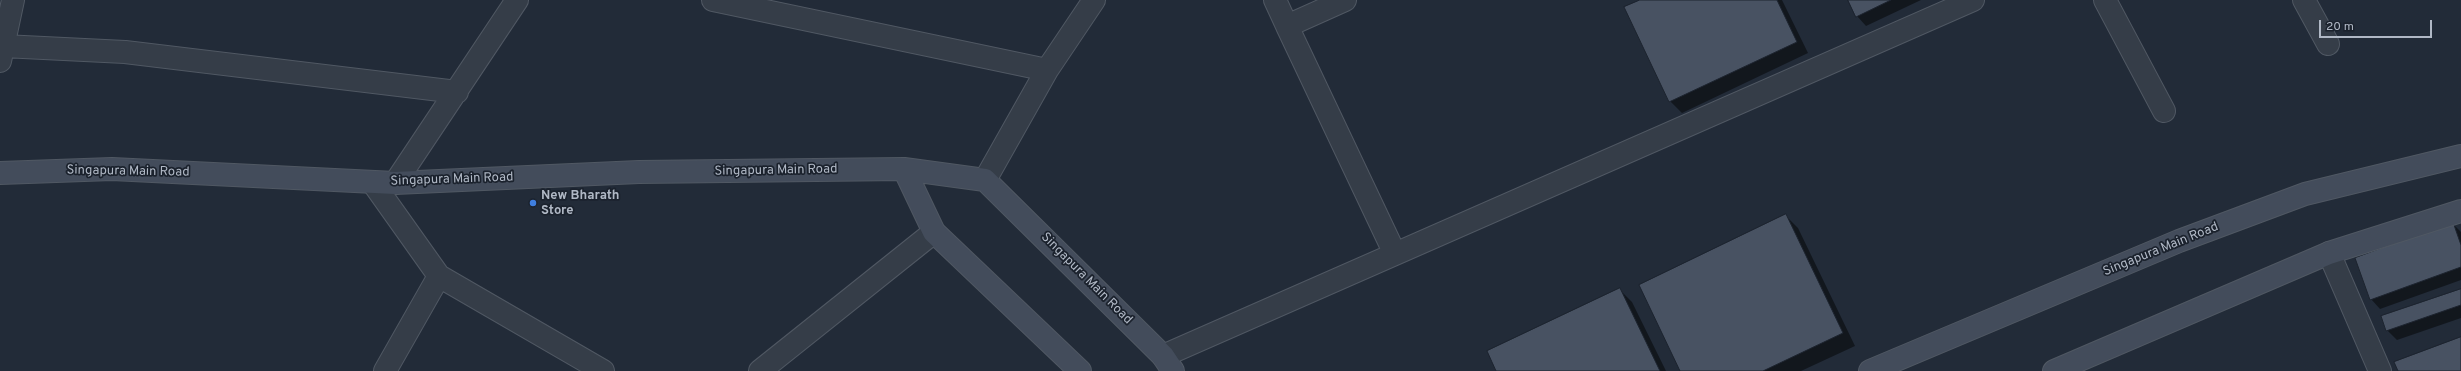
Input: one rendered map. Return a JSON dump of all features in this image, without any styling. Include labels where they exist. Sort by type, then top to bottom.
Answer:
[{"type":"street","points":[[13,0],[2,54],[125,52],[456,92]]},
{"type":"street","points":[[395,183],[515,0]]},
{"type":"street","points":[[713,0],[1048,70]]},
{"type":"street","points":[[984,180],[1048,70],[1094,0]]},
{"type":"street","points":[[1275,0],[1395,254]]},
{"type":"street","points":[[1287,26],[1345,0]]},
{"type":"street","points":[[1168,363],[1395,254],[1973,0]]},
{"type":"street","points":[[2105,0],[2164,111]]},
{"type":"street","points":[[2304,0],[2328,44]]},
{"type":"street","name":"Singapura Main Road","points":[[1870,371],[2179,241],[2305,194],[2461,156]]},
{"type":"street","name":"Singapura Main Road","points":[[0,173],[112,169],[395,183],[639,172],[904,169],[984,180],[1168,363]]},
{"type":"street","points":[[904,169],[934,232],[1076,370]]},
{"type":"street","points":[[373,182],[439,276],[603,371]]},
{"type":"street","points":[[2054,371],[2330,253],[2461,211]]},
{"type":"street","points":[[760,371],[934,232]]},
{"type":"street","points":[[2330,253],[2380,371]]},
{"type":"street","points":[[385,371],[439,276]]},
{"type":"building","points":[[1640,0],[1777,0],[1797,42],[1669,102],[1624,7]]},
{"type":"building","points":[[1848,0],[1891,0],[1856,17]]},
{"type":"building","points":[[1786,214],[1843,333],[1763,371],[1680,371],[1639,285]]},
{"type":"building","points":[[2453,222],[2461,245],[2461,267],[2370,300],[2355,258]]},
{"type":"building","points":[[1620,288],[1660,371],[1496,371],[1487,351]]},
{"type":"building","points":[[2461,289],[2461,305],[2386,331],[2381,316]]},
{"type":"building","points":[[2461,337],[2461,371],[2398,371],[2394,362]]},
{"type":"place","name":"New Bharath Store","points":[[533,203]]}]
